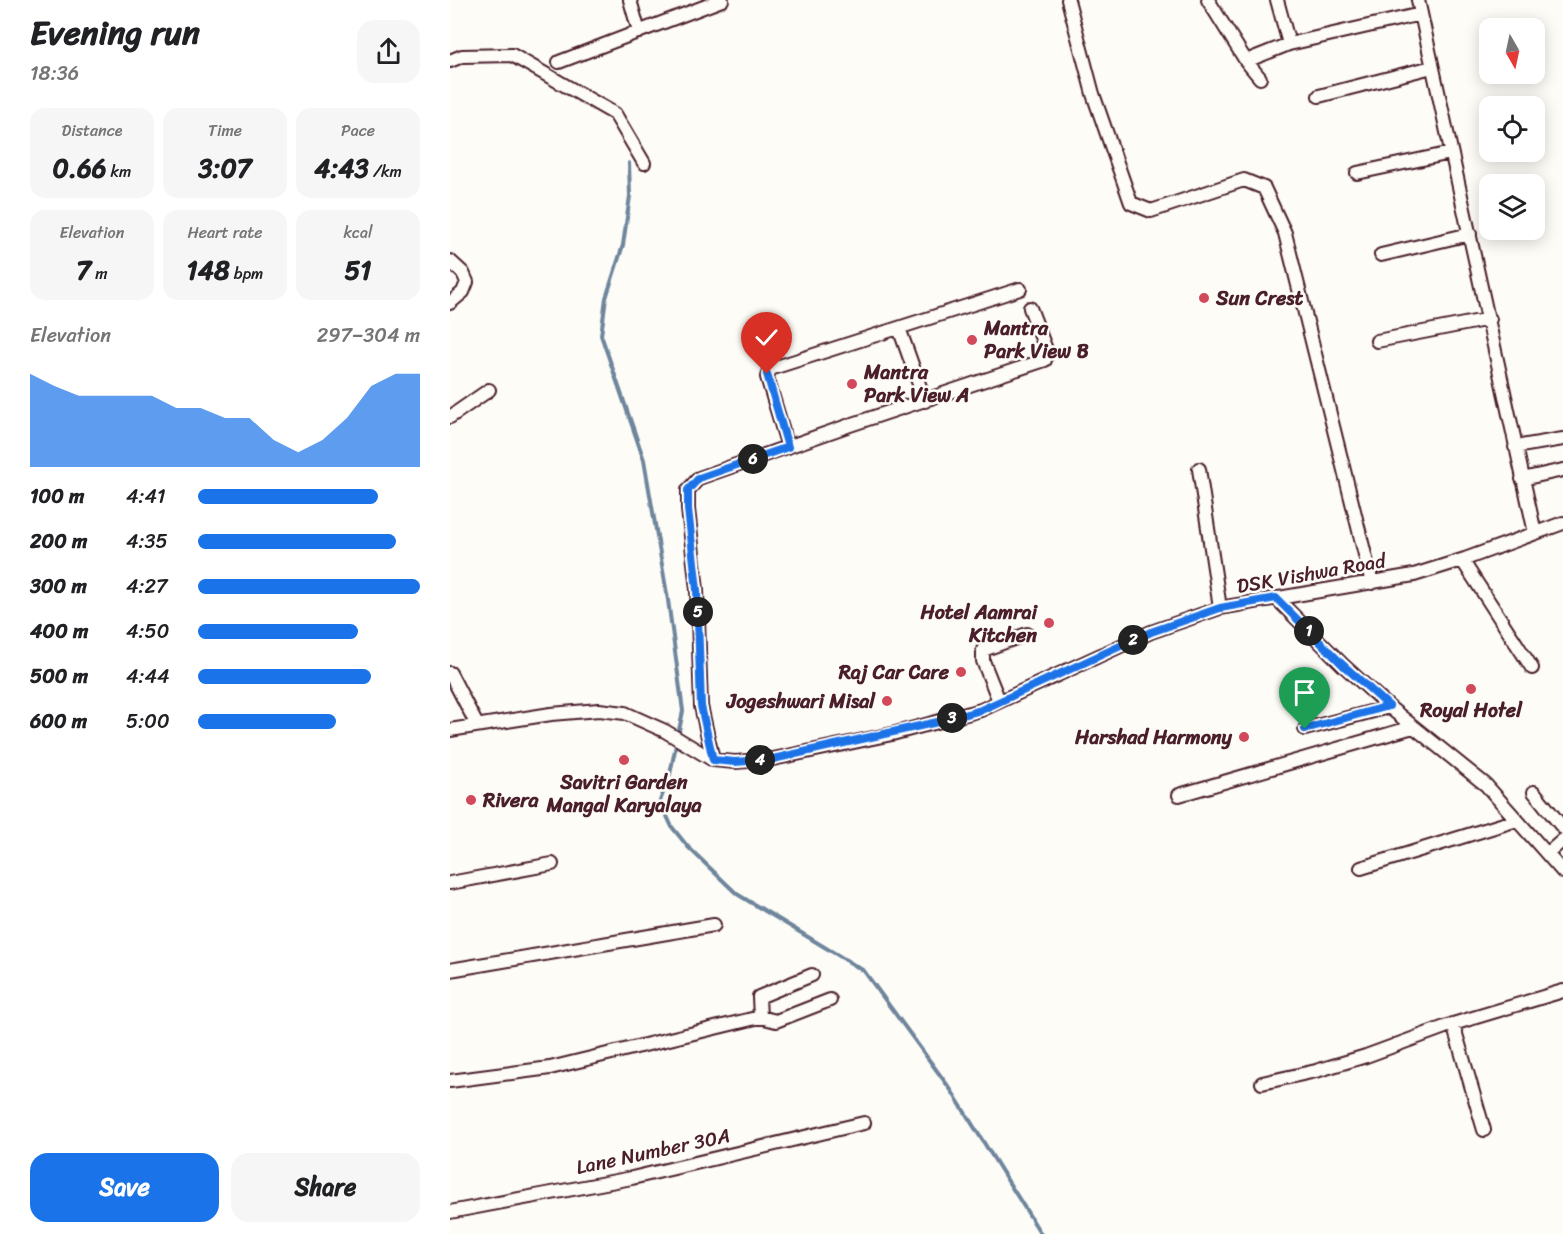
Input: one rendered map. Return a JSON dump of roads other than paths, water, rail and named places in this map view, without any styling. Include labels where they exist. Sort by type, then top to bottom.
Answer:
[{"type":"street","points":[[630,0],[639,32]]},
{"type":"street","points":[[559,62],[722,0]]},
{"type":"street","points":[[1068,0],[1093,94],[1131,203],[1151,212],[1244,180],[1264,188],[1285,233],[1372,583]]},
{"type":"street","points":[[1208,0],[1246,61],[1260,78]]},
{"type":"street","points":[[1277,0],[1289,44]]},
{"type":"street","points":[[1418,0],[1490,319],[1515,447],[1535,533]]},
{"type":"street","points":[[1246,61],[1289,44],[1420,14]]},
{"type":"street","points":[[450,61],[462,56],[512,55],[615,114],[644,163]]},
{"type":"street","points":[[1319,96],[1432,67]]},
{"type":"street","points":[[1358,173],[1451,153]]},
{"type":"street","points":[[1381,255],[1470,234]]},
{"type":"street","points":[[450,261],[463,273],[467,282],[463,292],[450,303]]},
{"type":"street","points":[[788,447],[767,377],[768,371],[1020,290]]},
{"type":"street","points":[[713,760],[701,706],[697,590],[688,490],[699,478],[1045,360],[1047,352],[1030,308]]},
{"type":"street","points":[[1377,341],[1490,319]]},
{"type":"street","points":[[899,328],[925,401]]},
{"type":"street","points":[[450,417],[489,390]]},
{"type":"street","points":[[1515,447],[1563,438]]},
{"type":"street","points":[[1199,469],[1220,608]]},
{"type":"street","points":[[1522,479],[1563,470]]},
{"type":"street","name":"DSK Vishwa Road","points":[[450,730],[551,714],[599,710],[625,713],[665,731],[713,760],[735,762],[773,759],[932,724],[981,710],[1151,632],[1220,608],[1414,574],[1462,560],[1563,523]]},
{"type":"street","points":[[1462,560],[1532,668]]},
{"type":"street","points":[[1276,598],[1343,665],[1389,706],[1486,785],[1563,872]]},
{"type":"street","points":[[999,701],[983,661],[982,650],[1027,634]]},
{"type":"street","points":[[450,673],[477,725]]},
{"type":"street","points":[[1305,729],[1389,706]]},
{"type":"street","points":[[1179,795],[1413,727]]},
{"type":"street","points":[[1534,792],[1563,828]]},
{"type":"street","points":[[1360,868],[1517,820]]},
{"type":"street","points":[[1547,854],[1563,840]]},
{"type":"street","points":[[450,883],[552,864]]},
{"type":"street","points":[[450,970],[714,925]]},
{"type":"street","points":[[760,1017],[759,997],[812,975]]},
{"type":"street","points":[[1262,1083],[1316,1071],[1366,1056],[1453,1024],[1561,994]]},
{"type":"street","points":[[450,1081],[550,1068],[760,1017],[776,1021],[830,1000]]},
{"type":"street","points":[[1453,1024],[1485,1130]]},
{"type":"street","name":"Lane Number 30A","points":[[450,1212],[632,1178],[864,1123]]},
{"type":"waterway","points":[[629,163],[630,196],[623,245],[606,298],[601,335],[644,460],[668,600],[683,711],[670,774],[660,801],[672,827],[688,847],[737,894],[864,971],[951,1090],[1041,1234]]},
{"type":"place","name":"Sun Crest","points":[[1204,298]]},
{"type":"place","name":"Mantra Park View B","points":[[972,340]]},
{"type":"place","name":"Mantra Park View A","points":[[852,384]]},
{"type":"place","name":"Hotel Aamrai Kitchen","points":[[1049,623]]},
{"type":"place","name":"Raj Car Care","points":[[961,672]]},
{"type":"place","name":"Royal Hotel","points":[[1471,689]]},
{"type":"place","name":"Jogeshwari Misal","points":[[887,701]]},
{"type":"place","name":"Harshad Harmony","points":[[1244,737]]},
{"type":"place","name":"Savitri Garden Mangal Karyalaya","points":[[624,760]]},
{"type":"place","name":"Rivera","points":[[471,800]]}]
